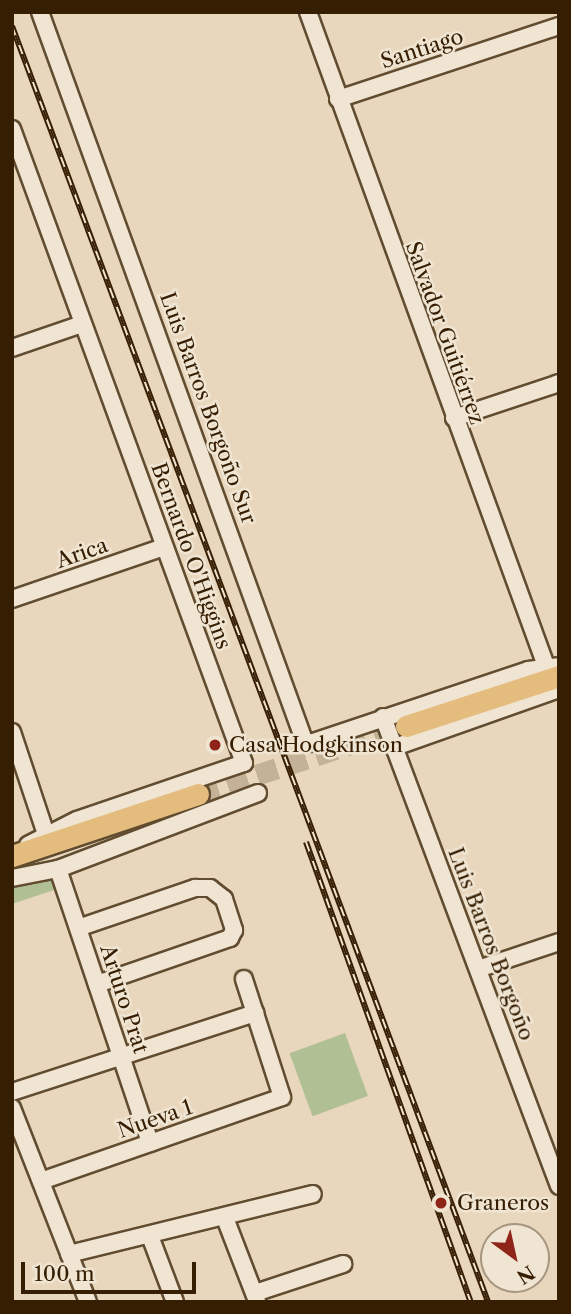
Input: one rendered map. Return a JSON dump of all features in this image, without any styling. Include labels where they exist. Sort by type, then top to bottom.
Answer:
[{"type":"main road","points":[[406,726],[555,669]]},
{"type":"main road","points":[[13,856],[203,795]]},
{"type":"street","name":"Luis Barros Borgoño Sur","points":[[40,12],[304,740],[310,743],[383,717]]},
{"type":"street","name":"Salvador Guitiérrez","points":[[307,12],[454,418],[555,669]]},
{"type":"street","name":"Santiago","points":[[338,99],[559,26]]},
{"type":"street","name":"Bernardo O'Higgins","points":[[12,129],[244,759],[241,766],[203,795],[58,869],[12,878]]},
{"type":"street","points":[[12,348],[82,324]]},
{"type":"street","points":[[454,418],[559,383]]},
{"type":"street","name":"Arica","points":[[12,599],[164,547]]},
{"type":"street","points":[[383,717],[555,669]]},
{"type":"street","points":[[395,747],[559,688]]},
{"type":"street","name":"Luis Barros Borgoño","points":[[383,717],[559,1186]]},
{"type":"street","points":[[12,732],[46,834]]},
{"type":"street","name":"Bernardo O'Higgins","points":[[13,856],[46,834],[203,795],[258,793]]},
{"type":"street","name":"Arturo Prat","points":[[58,869],[150,1143]]},
{"type":"street","points":[[78,928],[195,888],[210,888],[224,899],[234,930],[230,939],[97,985]]},
{"type":"street","points":[[478,969],[559,942]]},
{"type":"street","points":[[12,1092],[255,1013],[244,979]]},
{"type":"street","name":"Nueva 1","points":[[41,1181],[282,1097],[255,1013]]},
{"type":"street","points":[[12,1108],[88,1302]]},
{"type":"street","points":[[69,1254],[225,1218],[313,1194]]},
{"type":"street","points":[[225,1218],[256,1298],[343,1264]]},
{"type":"street","points":[[150,1236],[175,1302]]},
{"type":"green space","points":[[52,874],[57,889],[12,904],[12,881]]},
{"type":"green space","points":[[345,1033],[368,1096],[312,1116],[290,1053]]},
{"type":"tunnel","points":[[198,794],[406,726]]},
{"type":"railway","points":[[12,26],[488,1302]]},
{"type":"railway","points":[[306,842],[471,1302]]},
{"type":"place","name":"Casa Hodgkinson","points":[[215,745]]},
{"type":"place","name":"Graneros","points":[[441,1203]]}]
